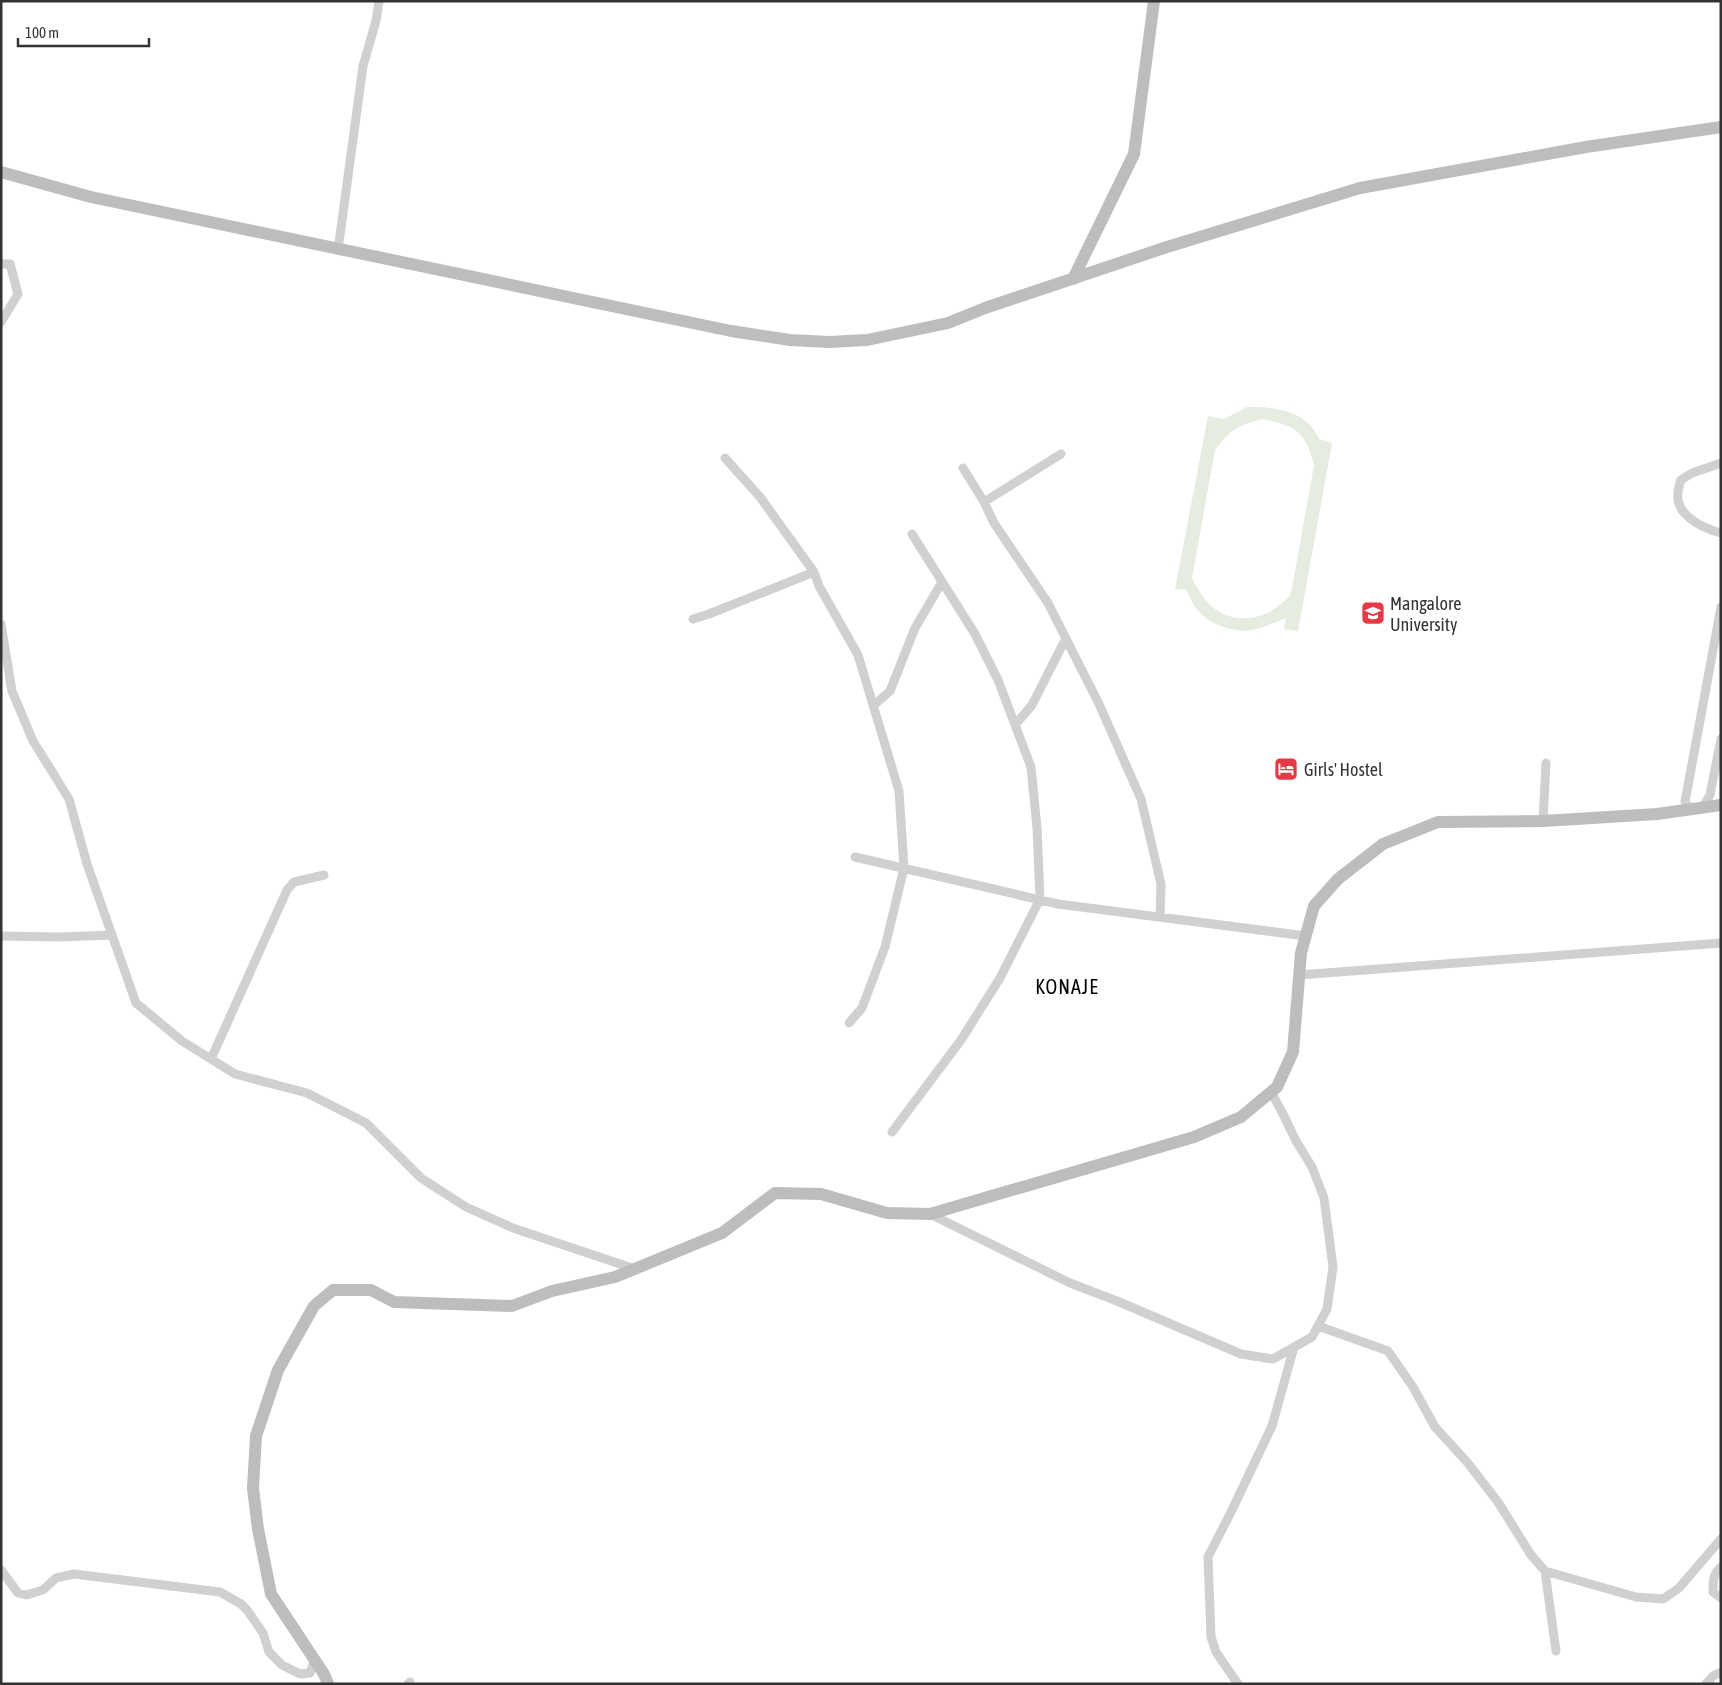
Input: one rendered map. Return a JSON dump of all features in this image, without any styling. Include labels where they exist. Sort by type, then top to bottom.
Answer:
[{"type":"main road","points":[[1073,279],[1134,154],[1154,1]]},
{"type":"main road","points":[[1,172],[91,198],[731,331],[790,340],[829,342],[867,340],[948,323],[986,308],[1167,247],[1360,188],[1586,146],[1721,127]]},
{"type":"main road","points":[[328,1684],[315,1659],[271,1594],[258,1529],[253,1488],[256,1436],[278,1370],[314,1306],[333,1290],[371,1290],[394,1302],[512,1306],[552,1291],[615,1277],[722,1233],[775,1193],[821,1194],[886,1213],[930,1214],[1194,1137],[1241,1117],[1277,1087],[1293,1052],[1301,953],[1314,906],[1338,879],[1383,844],[1438,822],[1543,821],[1657,814],[1721,805]]},
{"type":"street","points":[[338,250],[363,66],[376,21],[379,1]]},
{"type":"street","points":[[1,264],[10,264],[18,294],[1,322]]},
{"type":"street","points":[[984,502],[1061,454]]},
{"type":"street","points":[[725,458],[760,497],[814,572],[819,586],[858,654],[899,791],[904,868],[885,947],[862,1008],[849,1023]]},
{"type":"street","points":[[1721,463],[1692,473],[1680,480],[1678,501],[1693,521],[1712,531],[1721,533]]},
{"type":"street","points":[[963,468],[984,502],[994,523],[1048,603],[1099,704],[1141,800],[1161,884],[1160,917]]},
{"type":"street","points":[[892,1132],[961,1040],[1000,978],[1040,899],[1037,828],[1030,767],[994,673],[975,634],[912,534]]},
{"type":"street","points":[[693,619],[814,572]]},
{"type":"street","points":[[873,706],[890,691],[915,628],[942,582]]},
{"type":"street","points":[[1721,607],[1718,641],[1685,801],[1696,809],[1710,795],[1721,739]]},
{"type":"street","points":[[1,624],[12,691],[33,741],[70,798],[87,864],[136,1003],[182,1042],[235,1074],[307,1093],[366,1123],[420,1178],[466,1207],[513,1228],[635,1269]]},
{"type":"street","points":[[1015,725],[1032,705],[1066,638]]},
{"type":"street","points":[[1543,821],[1546,763]]},
{"type":"street","points":[[855,856],[1058,904],[1306,936]]},
{"type":"street","points":[[211,1059],[287,890],[294,882],[324,875]]},
{"type":"street","points":[[1,936],[59,937],[112,935]]},
{"type":"street","points":[[1300,975],[1721,943]]},
{"type":"street","points":[[930,1214],[1070,1283],[1118,1301],[1241,1354],[1273,1359],[1312,1337],[1327,1309],[1333,1267],[1324,1198],[1312,1167],[1296,1141],[1284,1114],[1271,1092]]},
{"type":"street","points":[[1318,1326],[1388,1351],[1414,1387],[1435,1427],[1498,1502],[1531,1555],[1545,1571],[1636,1598],[1663,1599],[1679,1588],[1721,1539]]},
{"type":"street","points":[[1238,1684],[1216,1652],[1211,1637],[1208,1557],[1272,1426],[1294,1347]]},
{"type":"street","points":[[1721,1567],[1717,1570],[1713,1579],[1713,1592],[1721,1598]]},
{"type":"street","points":[[1,1570],[18,1593],[26,1596],[43,1590],[56,1578],[74,1574],[220,1592],[241,1604],[247,1610],[262,1633],[269,1652],[282,1665],[300,1674],[310,1673],[315,1659]]},
{"type":"street","points":[[1545,1571],[1556,1652]]},
{"type":"street","points":[[1706,1684],[1713,1676],[1721,1672]]},
{"type":"shaded area","points":[[1247,407],[1279,409],[1301,418],[1311,426],[1319,439],[1332,443],[1298,631],[1284,629],[1286,618],[1245,631],[1223,627],[1209,620],[1198,611],[1186,590],[1175,589],[1208,416],[1224,419]],"holes":[[[1262,419],[1283,424],[1303,437],[1314,465],[1291,594],[1284,602],[1266,614],[1256,617],[1235,617],[1211,606],[1192,578],[1215,450],[1235,429]]]},
{"type":"place","name":"Mangalore University","points":[[1373,613]]},
{"type":"place","name":"Girls' Hostel","points":[[1286,769]]},
{"type":"district","name":"KONAJE","points":[[1067,986]]}]
